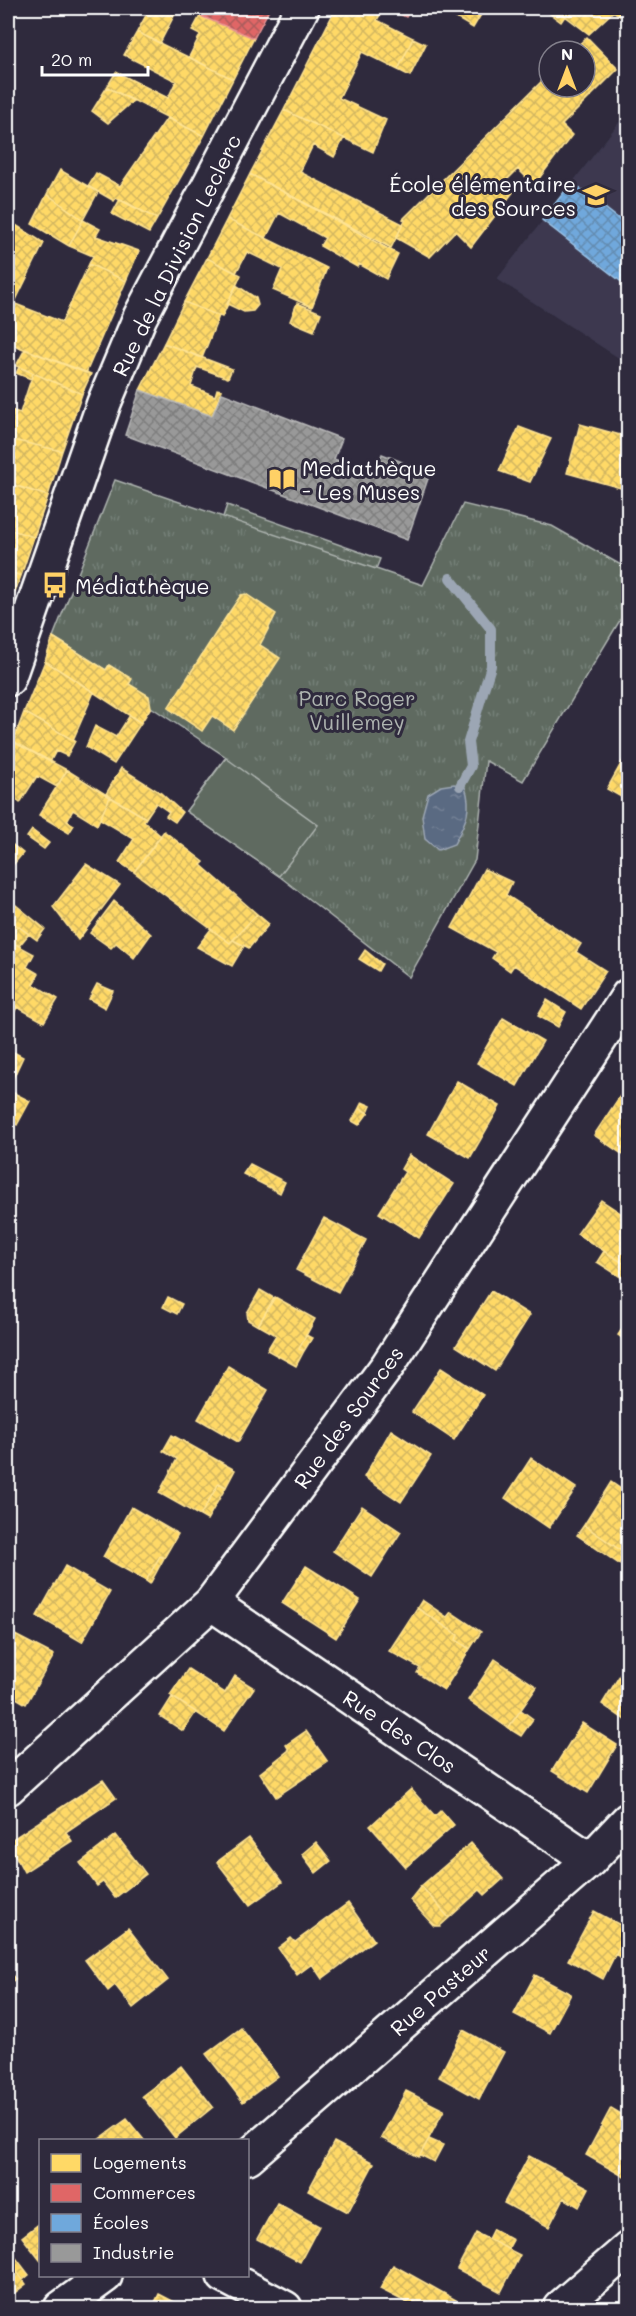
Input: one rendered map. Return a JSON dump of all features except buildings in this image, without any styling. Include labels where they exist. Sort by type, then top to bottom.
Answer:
[{"type":"street","name":"Rue de la Division Leclerc","points":[[8,679],[104,403],[140,317],[302,8]]},
{"type":"street","name":"Rue des Sources","points":[[8,1788],[211,1603],[388,1365],[628,996]]},
{"type":"street","name":"Rue des Clos","points":[[211,1603],[590,1860]]},
{"type":"street","name":"Rue Pasteur","points":[[249,2156],[590,1860],[628,1820]]},
{"type":"street","points":[[560,2308],[628,2249]]},
{"type":"street","points":[[61,2308],[104,2277]]},
{"type":"street","points":[[226,2277],[285,2308]]},
{"type":"shaded area","name":"École élémentaire des Sources","points":[[628,111],[628,364],[497,279]]},
{"type":"green space","name":"Parc Roger Vuillemey","points":[[115,480],[423,585],[463,504],[552,526],[628,569],[628,607],[523,781],[486,761],[475,860],[409,977],[279,876],[186,811],[226,757],[151,707],[129,684],[131,679],[109,665],[106,670],[53,637]]},
{"type":"green space","points":[[227,505],[380,559],[376,569],[217,535]]},
{"type":"green space","points":[[226,758],[318,825],[279,876],[186,811]]},
{"type":"water","points":[[454,784],[465,787],[468,803],[467,816],[454,844],[438,850],[425,839],[422,816],[428,794],[441,786]]},
{"type":"waterway","points":[[450,578],[491,629],[491,666],[468,742],[471,766],[460,786]]},
{"type":"place","name":"École élémentaire des Sources","points":[[596,195]]},
{"type":"place","name":"Mediathèque - Les Muses","points":[[282,479]]},
{"type":"place","name":"Médiathèque","points":[[55,585]]}]
